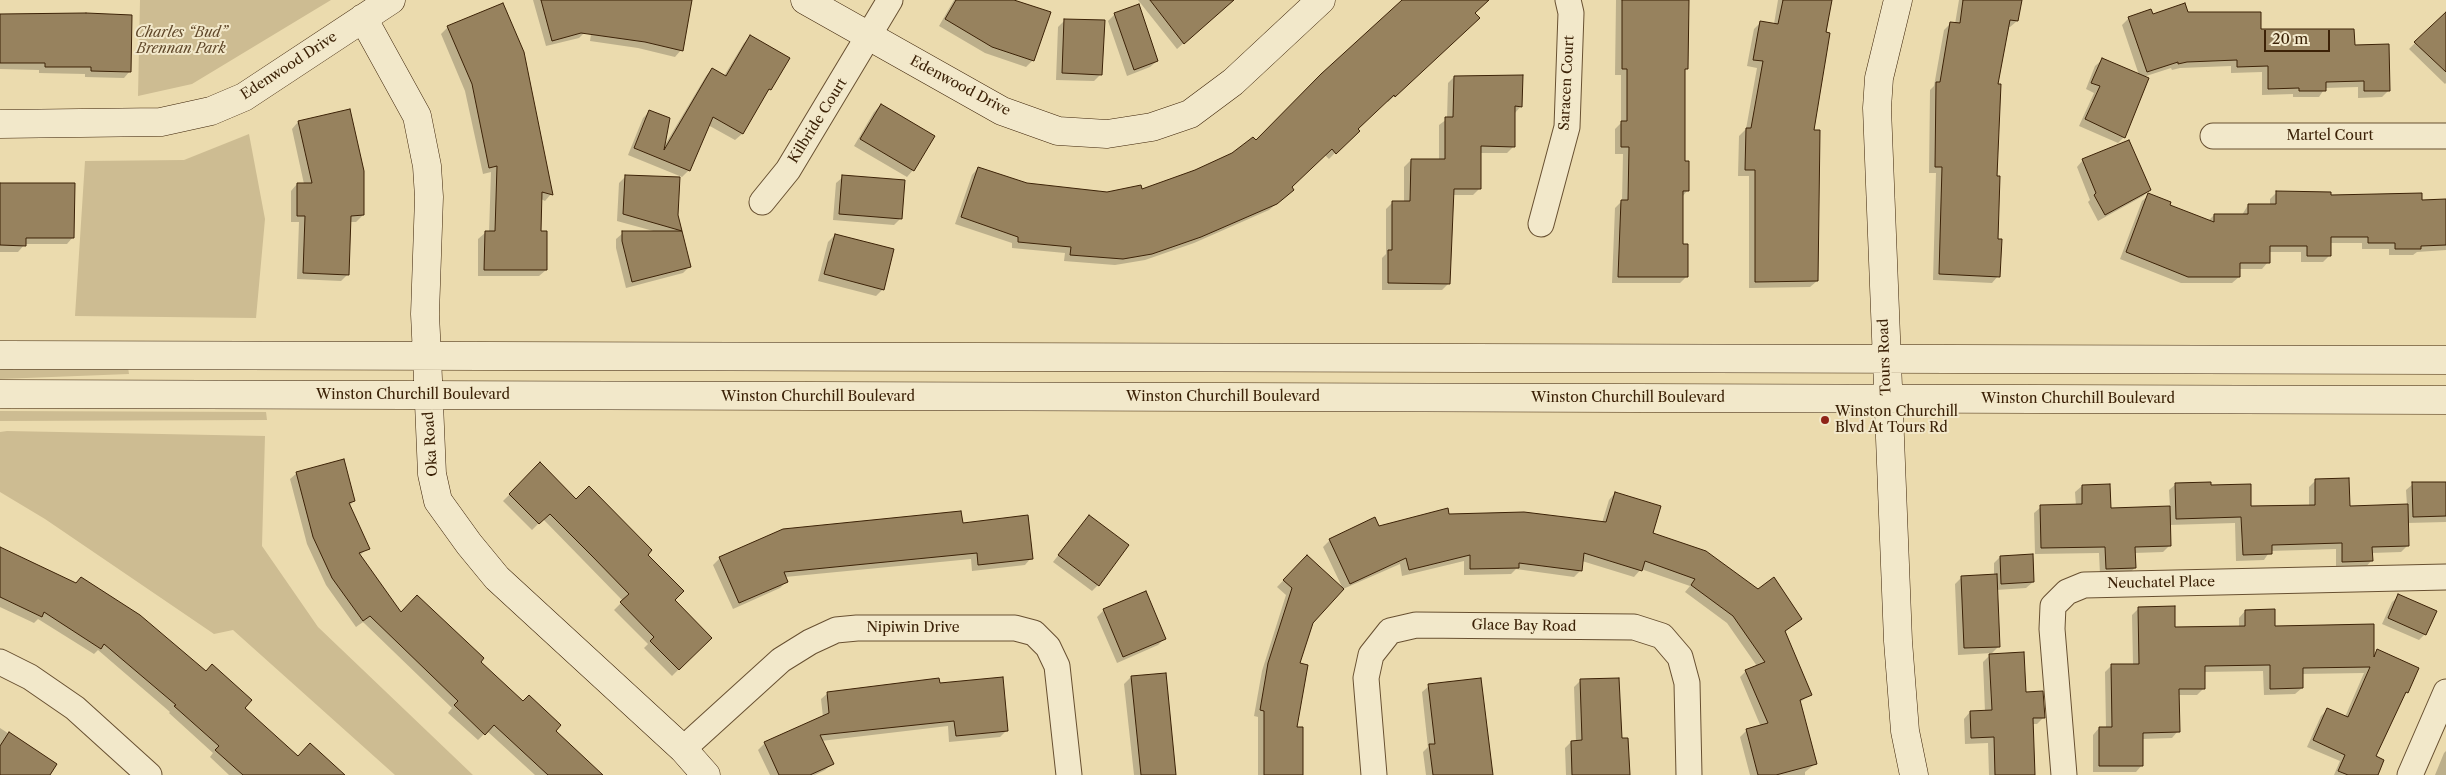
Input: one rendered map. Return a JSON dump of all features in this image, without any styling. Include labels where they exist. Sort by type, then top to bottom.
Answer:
[{"type":"main road","name":"Edenwood Drive","points":[[0,124],[161,122],[211,111],[244,97],[391,0]]},
{"type":"main road","name":"Edenwood Drive","points":[[805,0],[1002,111],[1058,131],[1107,134],[1152,128],[1190,114],[1233,82],[1321,0]]},
{"type":"main road","name":"Tours Road","points":[[1898,0],[1879,78],[1877,108],[1898,641],[1905,731],[1914,775]]},
{"type":"main road","name":"Oka Road","points":[[363,18],[416,116],[427,166],[429,197],[426,356],[432,474],[438,501],[469,544],[497,578],[683,750],[706,775]]},
{"type":"main road","points":[[0,355],[2446,360]]},
{"type":"main road","name":"Winston Churchill Boulevard","points":[[0,394],[2446,400]]},
{"type":"street","name":"Kilbride Court","points":[[762,202],[788,170],[870,38],[890,0]]},
{"type":"street","name":"Saracen Court","points":[[1542,224],[1567,128],[1571,13],[1568,0]]},
{"type":"street","name":"Martel Court","points":[[2213,136],[2446,136]]},
{"type":"street","name":"Neuchatel Place","points":[[2064,775],[2052,629],[2053,606],[2067,592],[2084,585],[2446,577]]},
{"type":"street","name":"Glace Bay Road","points":[[1374,775],[1366,678],[1371,655],[1390,631],[1416,625],[1634,627],[1662,636],[1680,657],[1687,683],[1689,775]]},
{"type":"street","name":"Nipiwin Drive","points":[[683,750],[781,660],[810,642],[836,630],[857,628],[1015,628],[1034,633],[1048,647],[1057,666],[1068,775]]},
{"type":"street","points":[[0,662],[30,677],[75,708],[149,775]]},
{"type":"street","points":[[2410,775],[2446,692]]},
{"type":"green space","name":"Charles “Bud” Brennan Park","points":[[140,0],[331,0],[192,84],[138,96]]},
{"type":"green space","points":[[249,134],[265,219],[256,318],[75,316],[85,161],[184,160]]},
{"type":"green space","points":[[0,367],[128,367],[129,374],[0,379]]},
{"type":"green space","points":[[0,411],[266,412],[267,420],[0,421]]},
{"type":"green space","points":[[0,432],[265,436],[262,546],[318,627],[473,775],[395,775],[233,630],[214,634],[45,519],[0,492]]},
{"type":"building","points":[[541,0],[692,0],[683,51],[645,42],[581,33],[552,41]]},
{"type":"building","points":[[956,0],[1014,0],[1051,12],[1034,61],[992,47],[945,19]]},
{"type":"building","points":[[1150,0],[1234,0],[1184,44]]},
{"type":"building","points":[[1402,0],[1489,0],[1475,13],[1480,18],[1358,129],[1360,131],[1336,154],[1332,149],[1292,187],[1294,190],[1277,204],[1201,237],[1152,254],[1123,259],[1070,255],[1071,247],[1018,242],[1018,237],[961,217],[978,167],[1027,183],[1107,192],[1141,185],[1142,189],[1195,170],[1232,153],[1253,137],[1256,140],[1321,74]]},
{"type":"building","points":[[1622,0],[1689,0],[1688,69],[1685,69],[1685,161],[1689,161],[1689,191],[1683,191],[1683,244],[1688,244],[1688,277],[1618,277],[1621,200],[1628,200],[1629,147],[1621,147],[1621,121],[1627,121],[1627,69],[1622,69]]},
{"type":"building","points":[[1783,0],[1832,0],[1826,32],[1830,33],[1814,130],[1820,130],[1818,281],[1755,282],[1755,170],[1745,170],[1746,128],[1751,128],[1763,61],[1753,60],[1760,21],[1778,24]]},
{"type":"building","points":[[1963,0],[2022,0],[2018,21],[2010,20],[1998,84],[2001,84],[1997,176],[2000,176],[1998,239],[2002,239],[2000,277],[1939,274],[1942,167],[1935,167],[1936,82],[1940,82],[1950,22],[1960,23]]},
{"type":"building","points":[[503,3],[524,52],[553,195],[542,192],[541,231],[547,231],[547,270],[484,270],[485,231],[495,231],[497,166],[489,168],[472,84],[447,26]]},
{"type":"building","points":[[2185,3],[2188,12],[2261,12],[2261,29],[2354,29],[2355,45],[2389,44],[2390,91],[2364,91],[2364,81],[2326,82],[2326,91],[2299,91],[2299,88],[2268,89],[2268,66],[2237,67],[2237,60],[2178,64],[2178,62],[2147,72],[2128,17],[2151,9],[2153,14]]},
{"type":"building","points":[[1139,4],[1158,61],[1134,70],[1114,13]]},
{"type":"building","points":[[2446,12],[2446,72],[2414,42]]},
{"type":"building","points":[[86,13],[132,15],[131,72],[91,71],[91,67],[45,67],[45,63],[0,63],[0,14]]},
{"type":"building","points":[[1064,19],[1105,20],[1102,75],[1062,73]]},
{"type":"building","points":[[750,35],[790,58],[771,90],[769,89],[743,134],[713,117],[690,171],[634,148],[649,110],[670,118],[664,150],[712,68],[726,76]]},
{"type":"building","points":[[2102,58],[2149,78],[2125,138],[2085,119],[2100,86],[2091,83]]},
{"type":"building","points":[[1523,75],[1522,107],[1515,106],[1515,147],[1481,146],[1481,189],[1454,189],[1450,284],[1388,283],[1388,250],[1392,250],[1392,201],[1410,201],[1411,159],[1445,159],[1445,117],[1453,117],[1454,76]]},
{"type":"building","points":[[881,104],[935,136],[914,171],[860,139]]},
{"type":"building","points":[[350,109],[364,171],[364,215],[351,216],[349,275],[303,273],[305,216],[297,216],[297,183],[312,183],[298,121]]},
{"type":"building","points":[[2129,140],[2151,190],[2105,215],[2094,195],[2096,193],[2082,159]]},
{"type":"building","points":[[625,175],[680,177],[678,215],[682,231],[623,214]]},
{"type":"building","points":[[842,175],[905,180],[902,219],[839,214]]},
{"type":"building","points":[[0,183],[75,183],[74,238],[26,238],[26,246],[0,245]]},
{"type":"building","points":[[2276,191],[2331,192],[2331,195],[2422,193],[2422,200],[2446,199],[2446,245],[2421,246],[2421,249],[2395,249],[2395,243],[2368,243],[2368,237],[2331,237],[2331,256],[2307,256],[2307,246],[2270,246],[2270,263],[2240,263],[2240,277],[2188,277],[2126,252],[2148,193],[2171,202],[2170,205],[2214,222],[2214,214],[2248,214],[2248,204],[2276,204]]},
{"type":"building","points":[[622,231],[682,231],[691,267],[632,282],[622,241]]},
{"type":"building","points":[[835,234],[894,249],[884,290],[824,274]]},
{"type":"building","points":[[344,459],[355,501],[349,503],[370,549],[359,553],[401,612],[417,595],[484,658],[481,662],[523,701],[529,695],[561,725],[556,731],[603,775],[548,775],[494,725],[485,735],[454,705],[458,701],[370,616],[363,621],[332,578],[313,537],[296,472]]},
{"type":"building","points":[[540,462],[576,499],[589,486],[652,550],[648,555],[684,591],[675,600],[712,638],[679,670],[650,641],[654,637],[620,602],[629,594],[550,514],[539,524],[509,494]]},
{"type":"building","points":[[2349,478],[2350,506],[2408,504],[2409,546],[2372,547],[2373,561],[2342,562],[2342,543],[2272,545],[2272,554],[2243,555],[2241,517],[2176,519],[2175,483],[2211,482],[2211,485],[2251,484],[2251,506],[2315,505],[2315,479]]},
{"type":"building","points":[[2412,482],[2446,482],[2446,516],[2413,517]]},
{"type":"building","points":[[2110,484],[2111,508],[2170,506],[2171,546],[2135,547],[2136,568],[2106,569],[2105,547],[2041,548],[2040,505],[2082,504],[2082,485]]},
{"type":"building","points":[[1615,492],[1661,506],[1653,533],[1706,551],[1758,589],[1774,577],[1802,619],[1785,631],[1812,695],[1800,700],[1817,764],[1776,775],[1758,775],[1746,729],[1768,723],[1745,670],[1765,662],[1733,616],[1691,585],[1695,579],[1645,561],[1642,571],[1584,553],[1582,571],[1519,563],[1519,568],[1470,569],[1470,555],[1409,570],[1406,558],[1350,584],[1329,539],[1375,517],[1379,526],[1448,508],[1449,514],[1524,512],[1606,522]]},
{"type":"building","points":[[961,511],[963,523],[1028,515],[1033,559],[978,565],[977,553],[784,572],[788,582],[739,603],[719,557],[783,529]]},
{"type":"building","points":[[1089,515],[1129,545],[1099,586],[1058,555]]},
{"type":"building","points":[[0,547],[76,583],[81,577],[140,615],[206,671],[212,664],[252,700],[245,708],[298,756],[310,743],[345,775],[243,775],[215,750],[219,746],[174,706],[176,705],[104,644],[101,649],[44,612],[42,617],[0,597]]},
{"type":"building","points":[[2033,554],[2034,582],[2001,584],[2000,556]]},
{"type":"building","points":[[1307,555],[1344,589],[1313,623],[1300,663],[1308,665],[1297,727],[1303,727],[1303,775],[1264,775],[1264,711],[1260,710],[1268,663],[1292,588],[1283,580]]},
{"type":"building","points":[[1997,574],[2000,647],[1964,648],[1961,576]]},
{"type":"building","points":[[1146,591],[1166,639],[1123,657],[1103,609]]},
{"type":"building","points":[[2398,594],[2437,611],[2426,635],[2388,618]]},
{"type":"building","points":[[2175,606],[2175,627],[2245,626],[2245,610],[2275,609],[2275,626],[2374,624],[2374,657],[2377,649],[2419,668],[2376,756],[2384,760],[2378,775],[2348,775],[2338,771],[2345,755],[2313,740],[2327,708],[2348,717],[2370,667],[2303,668],[2303,688],[2270,689],[2270,665],[2205,666],[2205,689],[2179,689],[2180,732],[2143,733],[2143,766],[2099,766],[2099,727],[2112,727],[2111,664],[2139,664],[2138,607]]},
{"type":"building","points":[[2024,652],[2026,692],[2043,691],[2045,718],[2033,718],[2035,775],[1995,775],[1994,737],[1971,738],[1970,711],[1992,710],[1989,654]]},
{"type":"building","points":[[1166,673],[1176,775],[1141,775],[1131,676]]},
{"type":"building","points":[[1003,677],[1008,731],[956,736],[954,721],[820,735],[834,764],[810,775],[779,775],[764,742],[829,713],[827,692],[939,678],[940,683]]},
{"type":"building","points":[[1481,678],[1493,775],[1433,775],[1429,744],[1435,744],[1428,684]]},
{"type":"building","points":[[1619,678],[1622,738],[1628,738],[1630,775],[1572,775],[1571,741],[1582,740],[1580,679]]},
{"type":"building","points":[[9,732],[57,764],[50,775],[0,775],[0,746]]},
{"type":"place","name":"Winston Churchill Blvd At Tours Rd","points":[[1825,420]]}]
